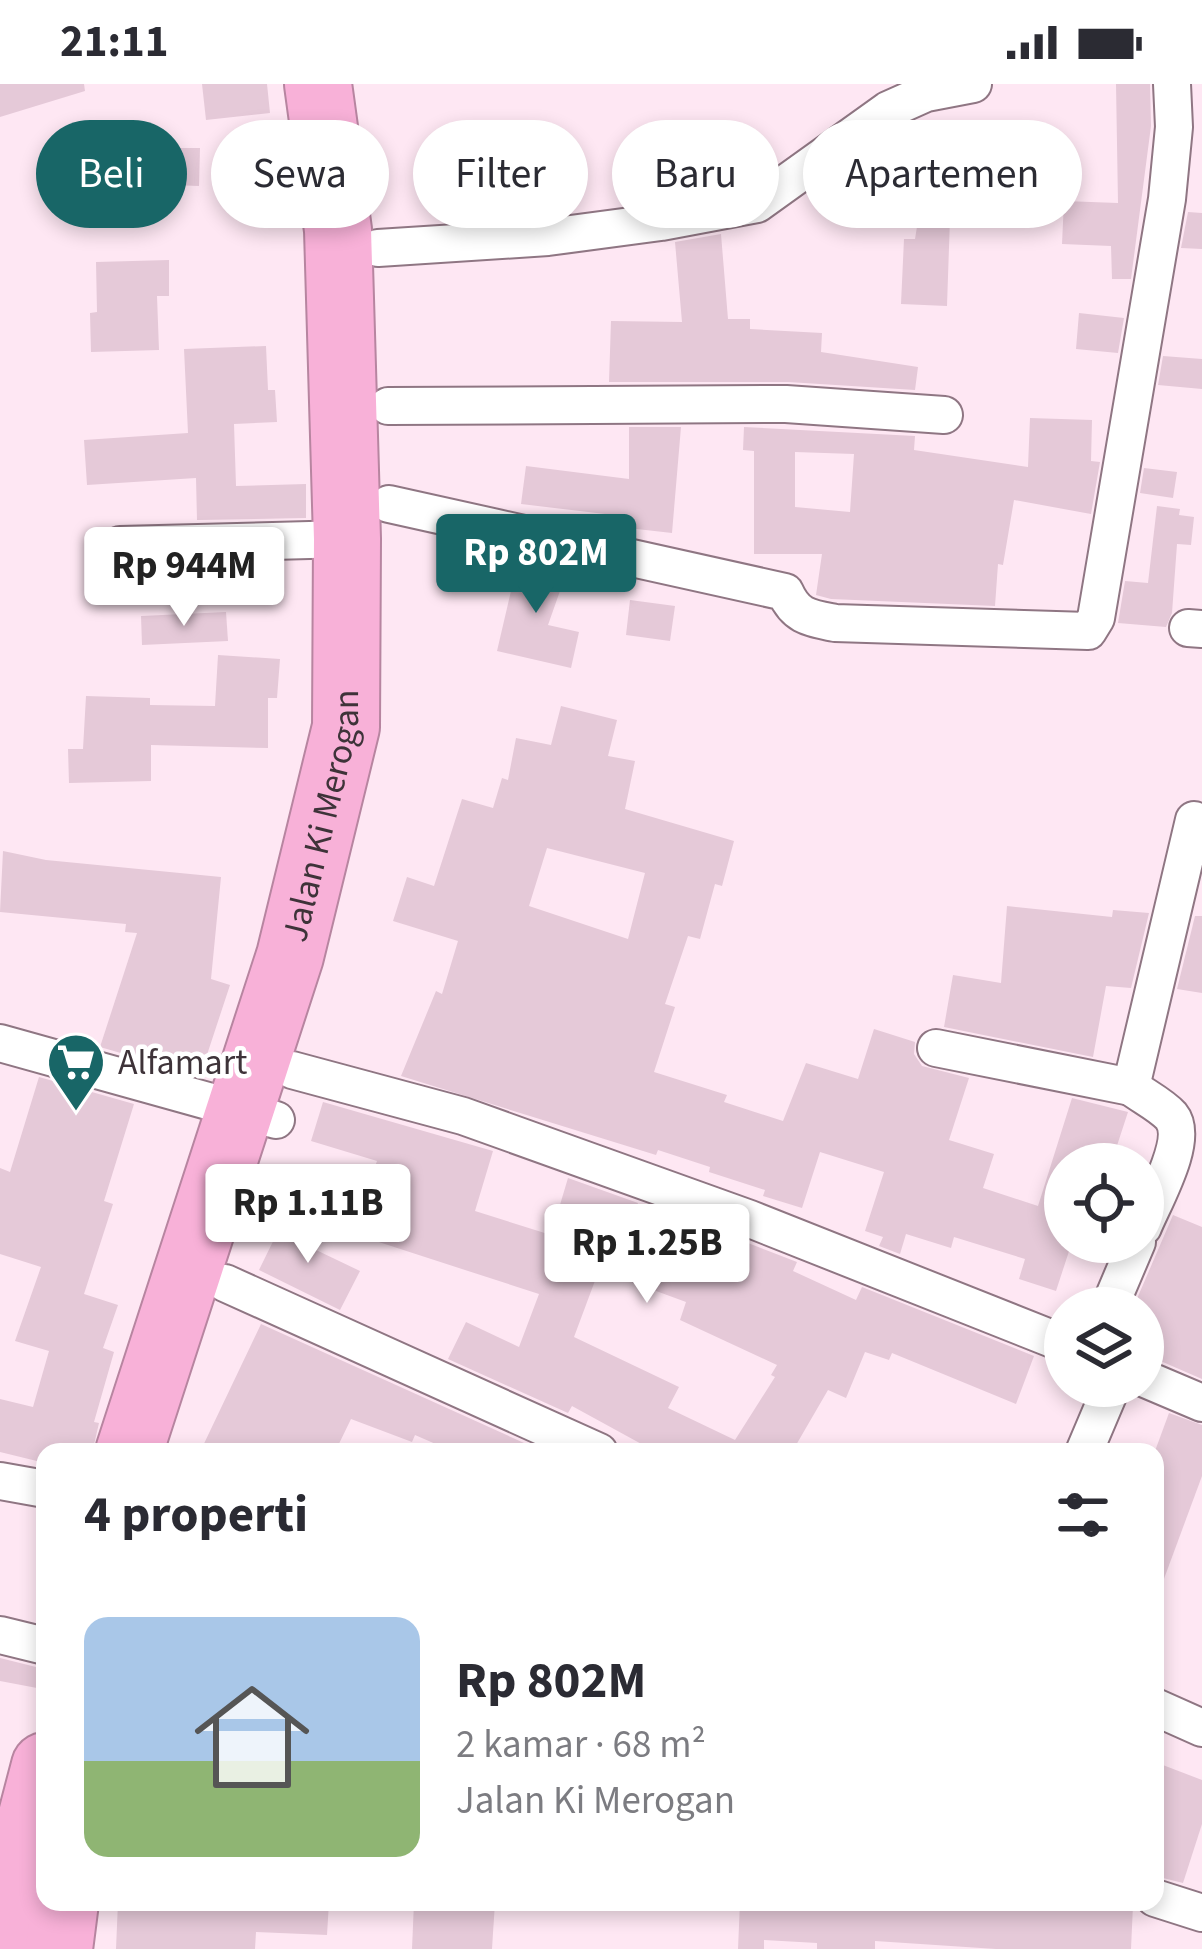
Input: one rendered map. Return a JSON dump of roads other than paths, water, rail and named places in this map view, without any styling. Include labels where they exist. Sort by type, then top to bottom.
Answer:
[{"type":"highway","name":"Jalan Ki Merogan","points":[[318,84],[368,522]]},
{"type":"highway","name":"Jalan Ki Merogan","points":[[174,1443],[225,1283],[270,1099],[290,956],[346,727],[368,522],[388,406],[378,248],[360,84]]},
{"type":"highway","name":"Jalan Ki Merogan","points":[[133,1443],[270,1099]]},
{"type":"highway","points":[[5,1949],[15,1880],[36,1800]]},
{"type":"highway","points":[[59,1949],[64,1911]]},
{"type":"street","points":[[378,248],[548,237],[757,204],[888,110],[926,93],[973,84]]},
{"type":"street","points":[[120,545],[368,522],[785,592],[804,617],[835,622],[1088,632],[1096,618],[1167,199],[1174,127],[1172,84]]},
{"type":"street","points":[[388,406],[786,404],[944,415]]},
{"type":"street","points":[[1131,1087],[1194,820]]},
{"type":"street","points":[[0,1043],[270,1099],[485,1124],[750,1219],[1044,1336]]},
{"type":"street","points":[[936,1048],[1131,1087],[1169,1114],[1178,1132],[1164,1177]]},
{"type":"street","points":[[225,1283],[579,1443]]},
{"type":"street","points":[[1164,1387],[1202,1403]]},
{"type":"street","points":[[1088,1443],[1103,1407]]},
{"type":"street","points":[[0,1481],[36,1487]]},
{"type":"street","points":[[0,1635],[36,1644]]},
{"type":"street","points":[[1164,1711],[1202,1728]]},
{"type":"street","points":[[1164,1901],[1202,1913]]},
{"type":"place","name":"Alfamart","points":[[76,1113]]}]
